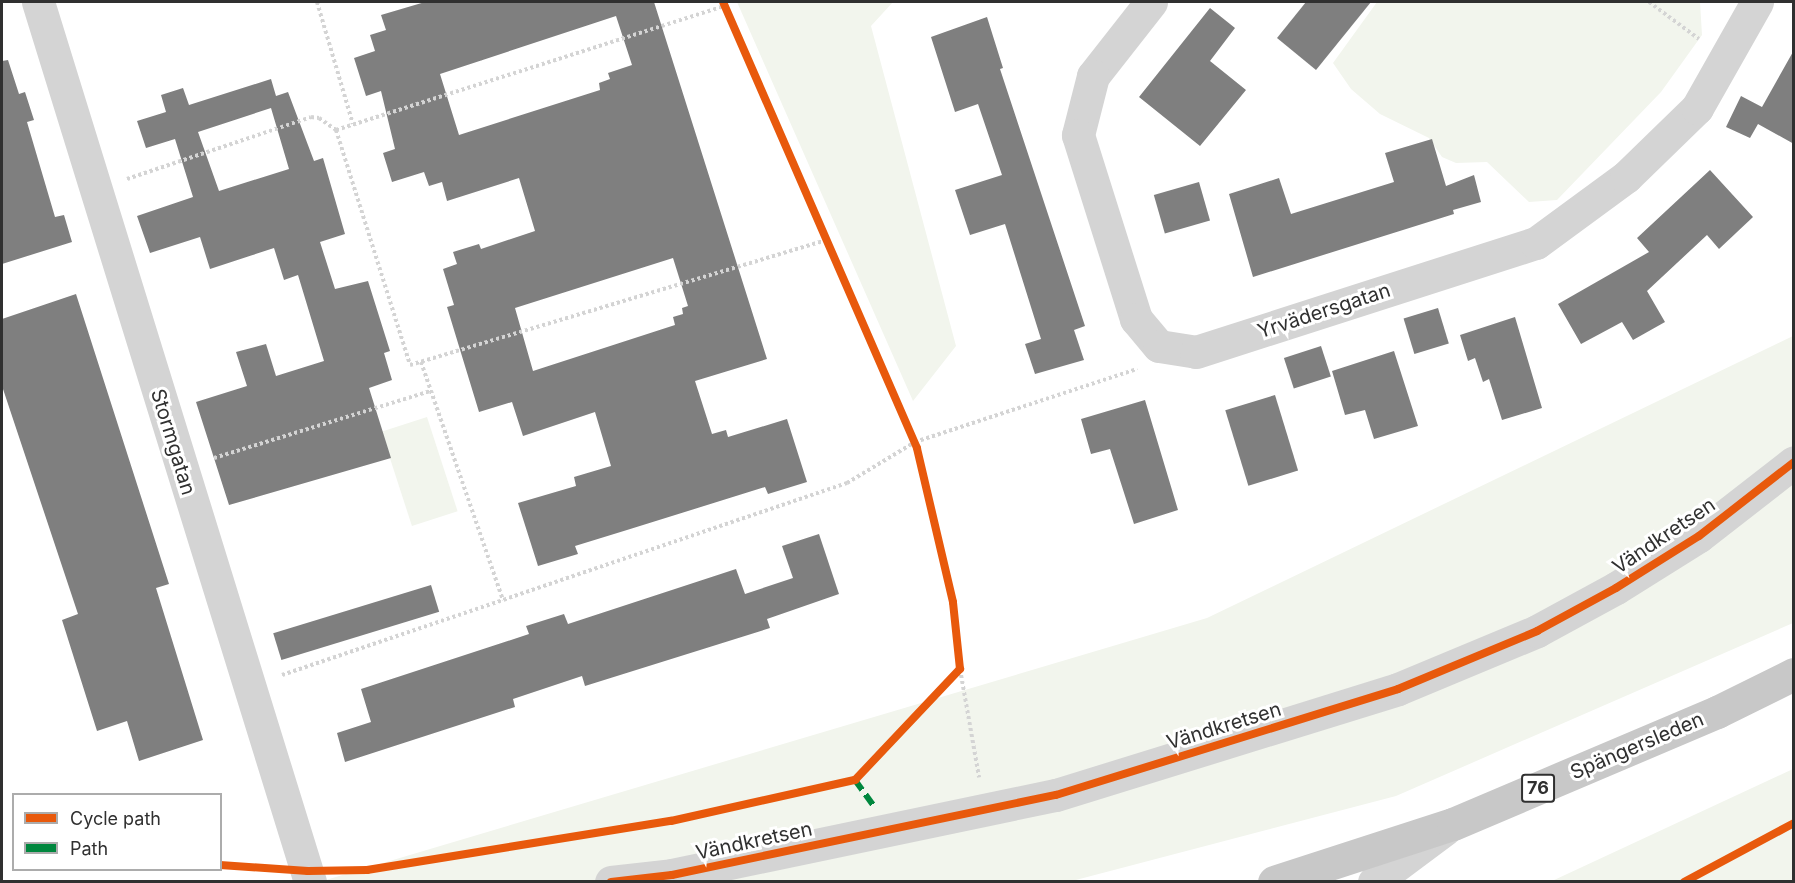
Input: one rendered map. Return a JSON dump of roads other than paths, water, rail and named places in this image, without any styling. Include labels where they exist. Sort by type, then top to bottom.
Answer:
[{"type":"main road","name":"Spängersleden","points":[[1274,882],[1453,824],[1717,712],[1794,674]]},
{"type":"street","name":"Stormgatan","points":[[38,2],[310,882]]},
{"type":"street","name":"Yrvädersgatan","points":[[1151,2],[1093,76],[1078,135],[1136,319],[1159,346],[1196,352],[1536,243],[1626,177],[1697,108],[1726,61],[1757,2]]},
{"type":"street","name":"Vändkretsen","points":[[611,882],[672,875],[1056,795],[1398,689],[1537,631],[1699,536],[1794,462]]},
{"type":"street","points":[[1374,882],[1453,824]]}]
